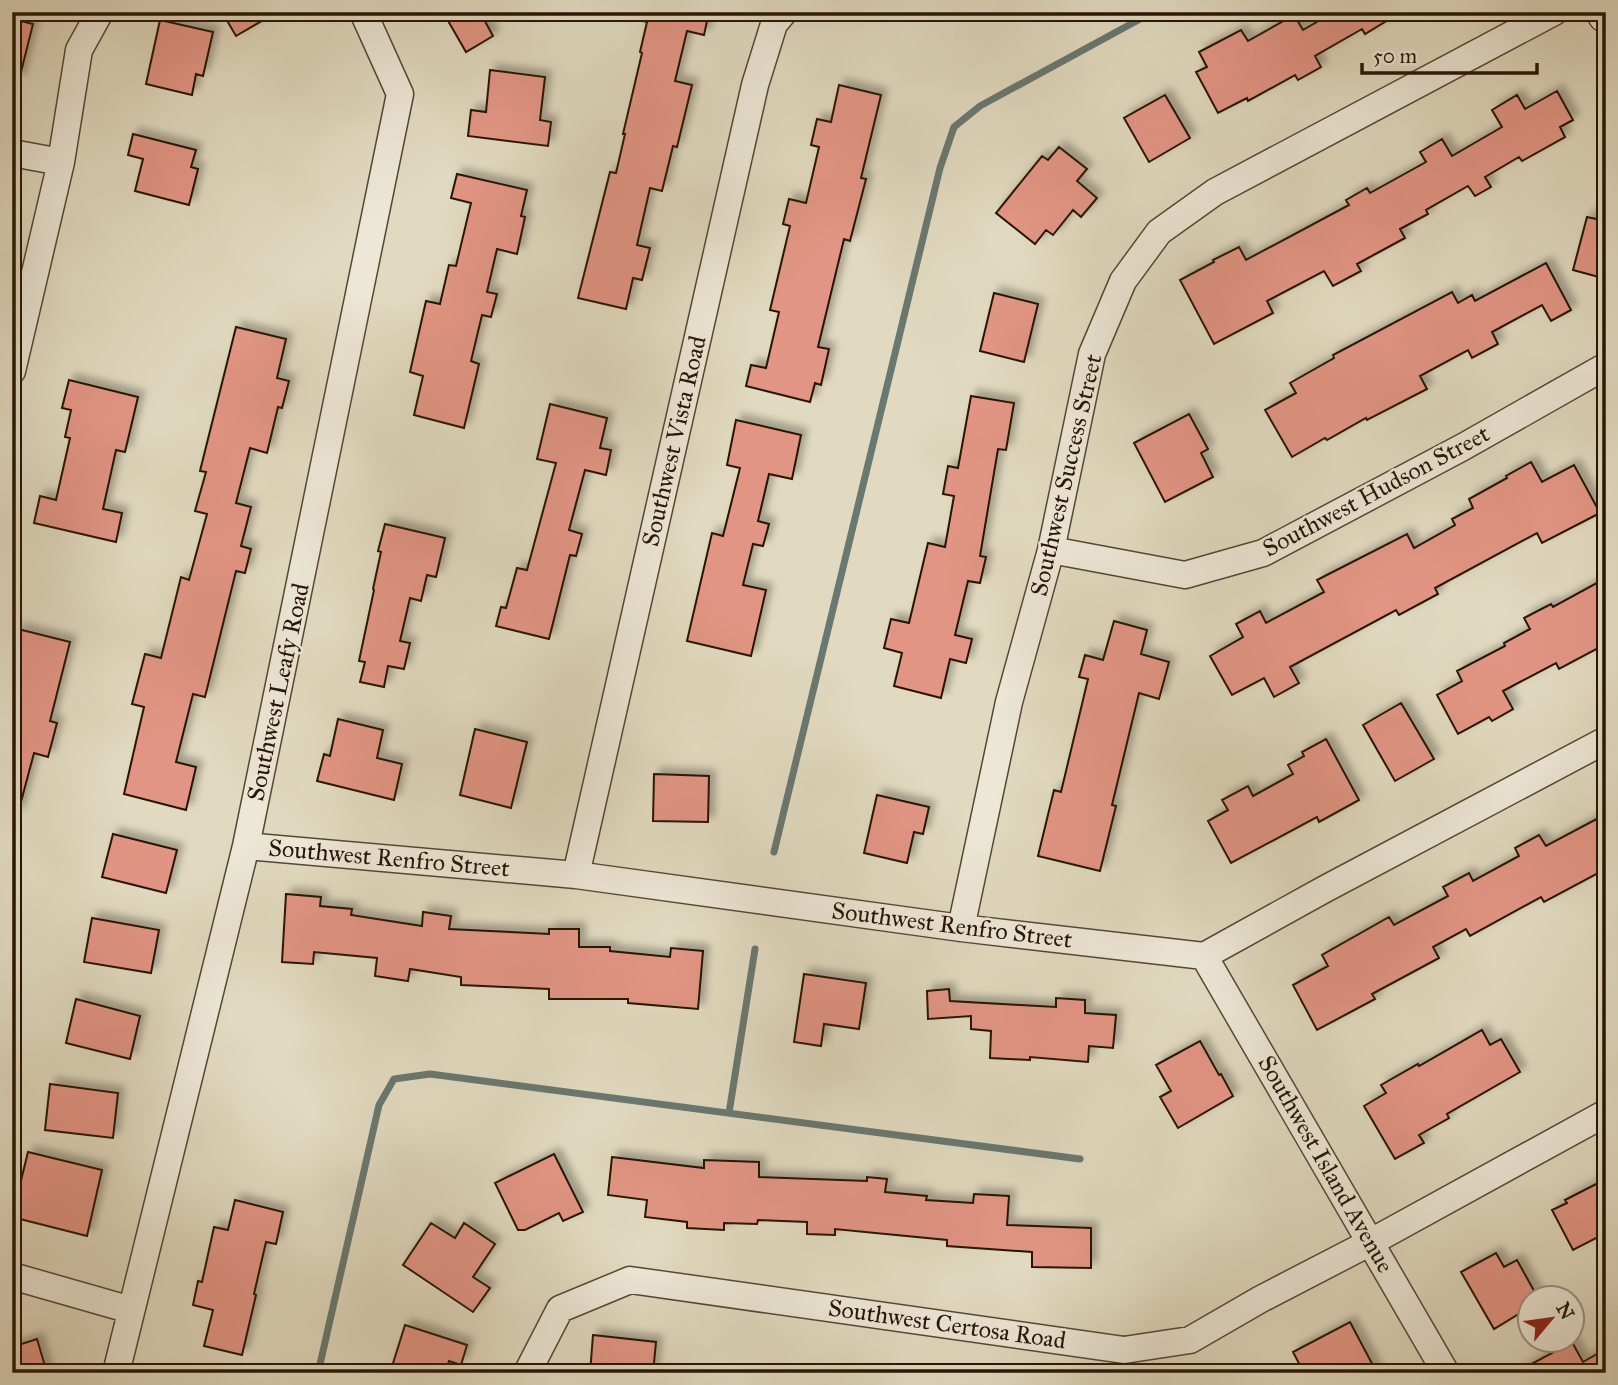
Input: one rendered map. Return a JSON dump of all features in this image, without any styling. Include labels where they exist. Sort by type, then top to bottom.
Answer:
[{"type":"street","points":[[12,371],[61,162],[79,50],[100,12]]},
{"type":"street","name":"Southwest Leafy Road","points":[[116,1373],[246,846],[400,94],[363,12]]},
{"type":"street","name":"Southwest Vista Road","points":[[576,875],[755,85],[774,24],[784,12]]},
{"type":"street","name":"Southwest Success Street","points":[[961,928],[1009,702],[1051,550],[1092,354],[1123,281],[1159,232],[1215,192],[1554,12]]},
{"type":"street","points":[[12,153],[61,162]]},
{"type":"street","name":"Southwest Hudson Street","points":[[1051,550],[1185,575],[1263,553],[1463,447],[1606,366]]},
{"type":"street","points":[[1204,956],[1606,740]]},
{"type":"street","name":"Southwest Renfro Street","points":[[246,846],[576,875],[961,928],[1204,956]]},
{"type":"street","name":"Southwest Island Avenue","points":[[1204,956],[1446,1373]]},
{"type":"street","name":"Southwest Certosa Road","points":[[527,1373],[560,1309],[630,1280],[1124,1350],[1190,1340],[1606,1113]]},
{"type":"street","points":[[12,1276],[131,1310]]},
{"type":"building","points":[[222,12],[277,12],[236,36]]},
{"type":"building","points":[[443,12],[480,12],[493,36],[466,52]]},
{"type":"building","points":[[639,12],[709,12],[704,35],[687,31],[675,81],[692,85],[677,147],[673,146],[662,191],[650,188],[637,245],[650,248],[642,280],[633,278],[626,309],[578,298],[610,172],[616,173],[625,134],[647,22],[638,20]]},
{"type":"building","points":[[1334,12],[1401,12],[1365,34],[1362,29],[1315,56],[1321,67],[1298,80],[1295,75],[1248,101],[1247,98],[1218,113],[1196,72],[1207,67],[1199,52],[1241,30],[1248,41],[1294,15],[1303,30]]},
{"type":"building","points":[[12,19],[33,24],[19,80],[12,79]]},
{"type":"building","points":[[160,20],[213,32],[203,76],[196,74],[192,95],[146,84]]},
{"type":"building","points":[[490,70],[545,77],[540,120],[551,122],[548,146],[468,136],[471,110],[486,112]]},
{"type":"building","points":[[839,85],[881,95],[861,178],[866,179],[850,241],[844,239],[818,347],[829,349],[821,385],[815,383],[810,402],[746,386],[751,365],[766,368],[779,312],[770,310],[790,226],[783,224],[789,199],[806,203],[819,147],[811,145],[817,119],[831,122]]},
{"type":"building","points":[[1557,91],[1573,120],[1560,127],[1565,137],[1522,161],[1519,157],[1485,177],[1491,187],[1475,196],[1468,186],[1426,210],[1428,214],[1400,229],[1405,238],[1357,264],[1361,271],[1333,286],[1324,271],[1267,301],[1273,313],[1214,344],[1180,280],[1239,247],[1246,260],[1349,205],[1346,200],[1367,188],[1370,193],[1426,162],[1420,152],[1442,139],[1452,156],[1502,127],[1492,110],[1517,95],[1525,109]]},
{"type":"building","points":[[1165,95],[1190,138],[1149,162],[1124,118]]},
{"type":"building","points":[[133,134],[196,150],[191,167],[198,169],[189,205],[135,191],[143,159],[128,155]]},
{"type":"building","points":[[1059,147],[1087,169],[1077,181],[1097,198],[1081,217],[1073,210],[1053,235],[1046,230],[1035,244],[996,213],[1042,156],[1048,160]]},
{"type":"building","points":[[457,174],[527,190],[521,216],[525,217],[517,254],[497,249],[487,292],[497,294],[491,317],[482,315],[471,361],[479,364],[464,428],[414,415],[423,376],[410,372],[426,301],[440,304],[449,265],[456,266],[471,203],[451,198]]},
{"type":"building","points":[[1587,217],[1606,221],[1606,279],[1573,270]]},
{"type":"building","points":[[1546,263],[1571,310],[1551,321],[1542,305],[1492,332],[1498,344],[1472,358],[1468,350],[1420,376],[1427,389],[1327,440],[1325,438],[1292,457],[1265,410],[1296,393],[1290,383],[1334,358],[1333,355],[1452,292],[1458,303],[1472,295],[1475,301]]},
{"type":"building","points":[[994,293],[1038,304],[1024,362],[980,351]]},
{"type":"building","points":[[236,327],[286,339],[277,378],[289,381],[282,408],[278,407],[267,453],[250,448],[236,503],[251,507],[241,546],[251,549],[245,573],[236,571],[205,697],[193,694],[176,762],[196,767],[186,810],[124,794],[144,707],[132,704],[145,654],[161,658],[181,577],[189,580],[207,514],[195,511],[206,472],[200,471]]},
{"type":"building","points":[[69,380],[138,397],[125,452],[116,450],[103,509],[122,513],[116,542],[34,523],[40,496],[56,500],[70,438],[65,437],[71,410],[62,408]]},
{"type":"building","points":[[971,396],[1014,403],[1006,450],[998,449],[980,556],[986,557],[980,583],[968,581],[955,635],[972,639],[966,663],[950,659],[941,698],[894,686],[902,653],[884,648],[891,619],[909,623],[928,543],[945,547],[954,496],[943,494],[948,466],[958,468]]},
{"type":"building","points":[[550,404],[607,418],[600,448],[611,450],[606,475],[585,470],[569,530],[582,534],[576,556],[570,555],[549,639],[496,626],[501,607],[506,608],[517,568],[527,570],[556,463],[537,459]]},
{"type":"building","points":[[1189,414],[1208,449],[1201,453],[1213,477],[1165,502],[1134,443]]},
{"type":"building","points":[[736,420],[801,435],[792,479],[769,474],[758,521],[769,524],[763,546],[753,544],[743,585],[766,590],[751,656],[687,641],[712,533],[723,536],[740,468],[727,465]]},
{"type":"building","points":[[1531,462],[1542,482],[1574,465],[1600,513],[1542,543],[1537,533],[1435,588],[1438,594],[1399,615],[1396,610],[1290,667],[1299,683],[1274,697],[1264,678],[1232,695],[1210,656],[1243,637],[1236,624],[1260,611],[1266,623],[1324,592],[1317,580],[1407,534],[1414,548],[1455,525],[1452,519],[1473,508],[1469,499]]},
{"type":"building","points":[[385,524],[445,538],[436,577],[427,575],[421,601],[410,598],[400,641],[410,643],[404,669],[388,666],[384,687],[360,682],[365,662],[359,661]]},
{"type":"building","points":[[1606,578],[1606,644],[1559,669],[1556,663],[1503,691],[1513,709],[1492,721],[1489,717],[1458,734],[1437,695],[1462,681],[1457,671],[1505,646],[1504,643],[1530,629],[1524,618],[1551,604],[1553,607]]},
{"type":"building","points":[[1114,621],[1147,630],[1141,654],[1169,662],[1159,699],[1139,693],[1112,805],[1116,806],[1100,871],[1038,856],[1054,790],[1061,792],[1088,679],[1079,677],[1085,655],[1103,660]]},
{"type":"building","points":[[18,629],[70,642],[50,721],[57,723],[48,757],[34,753],[18,813],[12,812],[12,650]]},
{"type":"building","points":[[1401,703],[1434,759],[1395,781],[1363,725]]},
{"type":"building","points":[[338,719],[383,730],[377,758],[402,764],[394,800],[317,781],[324,754],[330,756]]},
{"type":"building","points":[[475,729],[527,742],[511,808],[460,795]]},
{"type":"building","points":[[1326,739],[1359,800],[1319,822],[1317,817],[1231,863],[1208,821],[1228,810],[1222,800],[1248,786],[1253,796],[1293,774],[1288,765],[1304,756],[1302,752]]},
{"type":"building","points":[[654,774],[709,776],[708,822],[653,821]]},
{"type":"building","points":[[877,795],[929,807],[923,834],[914,832],[907,863],[864,853]]},
{"type":"building","points":[[1606,814],[1606,869],[1544,902],[1541,897],[1470,936],[1466,929],[1433,947],[1439,958],[1372,994],[1375,999],[1317,1030],[1293,985],[1328,966],[1322,955],[1389,917],[1394,925],[1448,896],[1443,887],[1469,873],[1473,881],[1519,856],[1515,848],[1539,835],[1546,846]]},
{"type":"building","points":[[113,834],[177,850],[166,893],[102,877]]},
{"type":"building","points":[[286,894],[321,897],[320,906],[352,909],[351,915],[422,926],[423,912],[451,916],[449,929],[549,934],[549,929],[579,929],[579,947],[610,947],[610,951],[670,957],[671,948],[703,951],[698,1009],[628,1003],[628,999],[549,999],[549,989],[461,985],[461,977],[410,969],[408,981],[375,976],[377,958],[314,952],[313,964],[282,962]]},
{"type":"building","points":[[92,918],[159,930],[151,973],[84,962]]},
{"type":"building","points":[[804,974],[866,983],[859,1029],[824,1024],[821,1046],[794,1042]]},
{"type":"building","points":[[949,989],[950,1001],[1056,1007],[1056,998],[1085,1000],[1085,1013],[1116,1015],[1113,1048],[1089,1046],[1088,1062],[1030,1057],[1030,1060],[990,1058],[991,1031],[971,1029],[971,1016],[928,1019],[927,991]]},
{"type":"building","points":[[76,999],[140,1016],[130,1059],[66,1043]]},
{"type":"building","points":[[1482,1030],[1490,1045],[1501,1039],[1520,1072],[1447,1114],[1449,1118],[1419,1135],[1424,1143],[1395,1159],[1364,1106],[1386,1093],[1381,1085]]},
{"type":"building","points":[[1200,1041],[1233,1096],[1178,1128],[1160,1097],[1171,1091],[1156,1065]]},
{"type":"building","points":[[50,1084],[118,1093],[113,1138],[45,1130]]},
{"type":"building","points":[[28,1152],[102,1170],[87,1236],[12,1217]]},
{"type":"building","points":[[554,1154],[583,1212],[563,1221],[559,1213],[525,1230],[518,1230],[495,1183]]},
{"type":"building","points":[[612,1157],[704,1168],[704,1160],[759,1162],[759,1177],[867,1181],[867,1177],[887,1179],[885,1192],[927,1196],[926,1200],[973,1203],[974,1194],[1009,1196],[1007,1225],[1091,1228],[1091,1268],[1032,1267],[1032,1252],[947,1246],[947,1240],[835,1229],[835,1235],[807,1234],[807,1222],[758,1220],[757,1224],[724,1223],[724,1230],[687,1228],[687,1222],[645,1217],[647,1200],[608,1195]]},
{"type":"building","points":[[1606,1179],[1606,1233],[1573,1250],[1552,1210],[1567,1203],[1565,1200]]},
{"type":"building","points":[[235,1200],[283,1212],[276,1244],[266,1242],[242,1355],[204,1346],[213,1310],[193,1305],[198,1281],[202,1282],[214,1227],[228,1230]]},
{"type":"building","points":[[431,1223],[455,1238],[464,1223],[495,1244],[473,1277],[490,1288],[473,1312],[403,1265]]},
{"type":"building","points":[[1496,1253],[1504,1267],[1517,1260],[1530,1284],[1516,1284],[1516,1316],[1494,1329],[1461,1272]]},
{"type":"building","points":[[1350,1322],[1377,1373],[1304,1373],[1293,1352]]},
{"type":"building","points":[[405,1325],[467,1345],[461,1365],[449,1361],[445,1373],[390,1373]]},
{"type":"building","points":[[593,1335],[656,1342],[653,1373],[590,1373]]},
{"type":"building","points":[[37,1339],[47,1373],[12,1373],[12,1347]]},
{"type":"building","points":[[1606,1349],[1606,1373],[1515,1373],[1550,1354],[1579,1354],[1583,1362]]},
{"type":"waterway","points":[[774,852],[940,168],[954,127],[980,106],[1153,12]]},
{"type":"waterway","points":[[729,1113],[755,949]]},
{"type":"waterway","points":[[318,1373],[379,1105],[394,1079],[430,1074],[1080,1159]]}]
